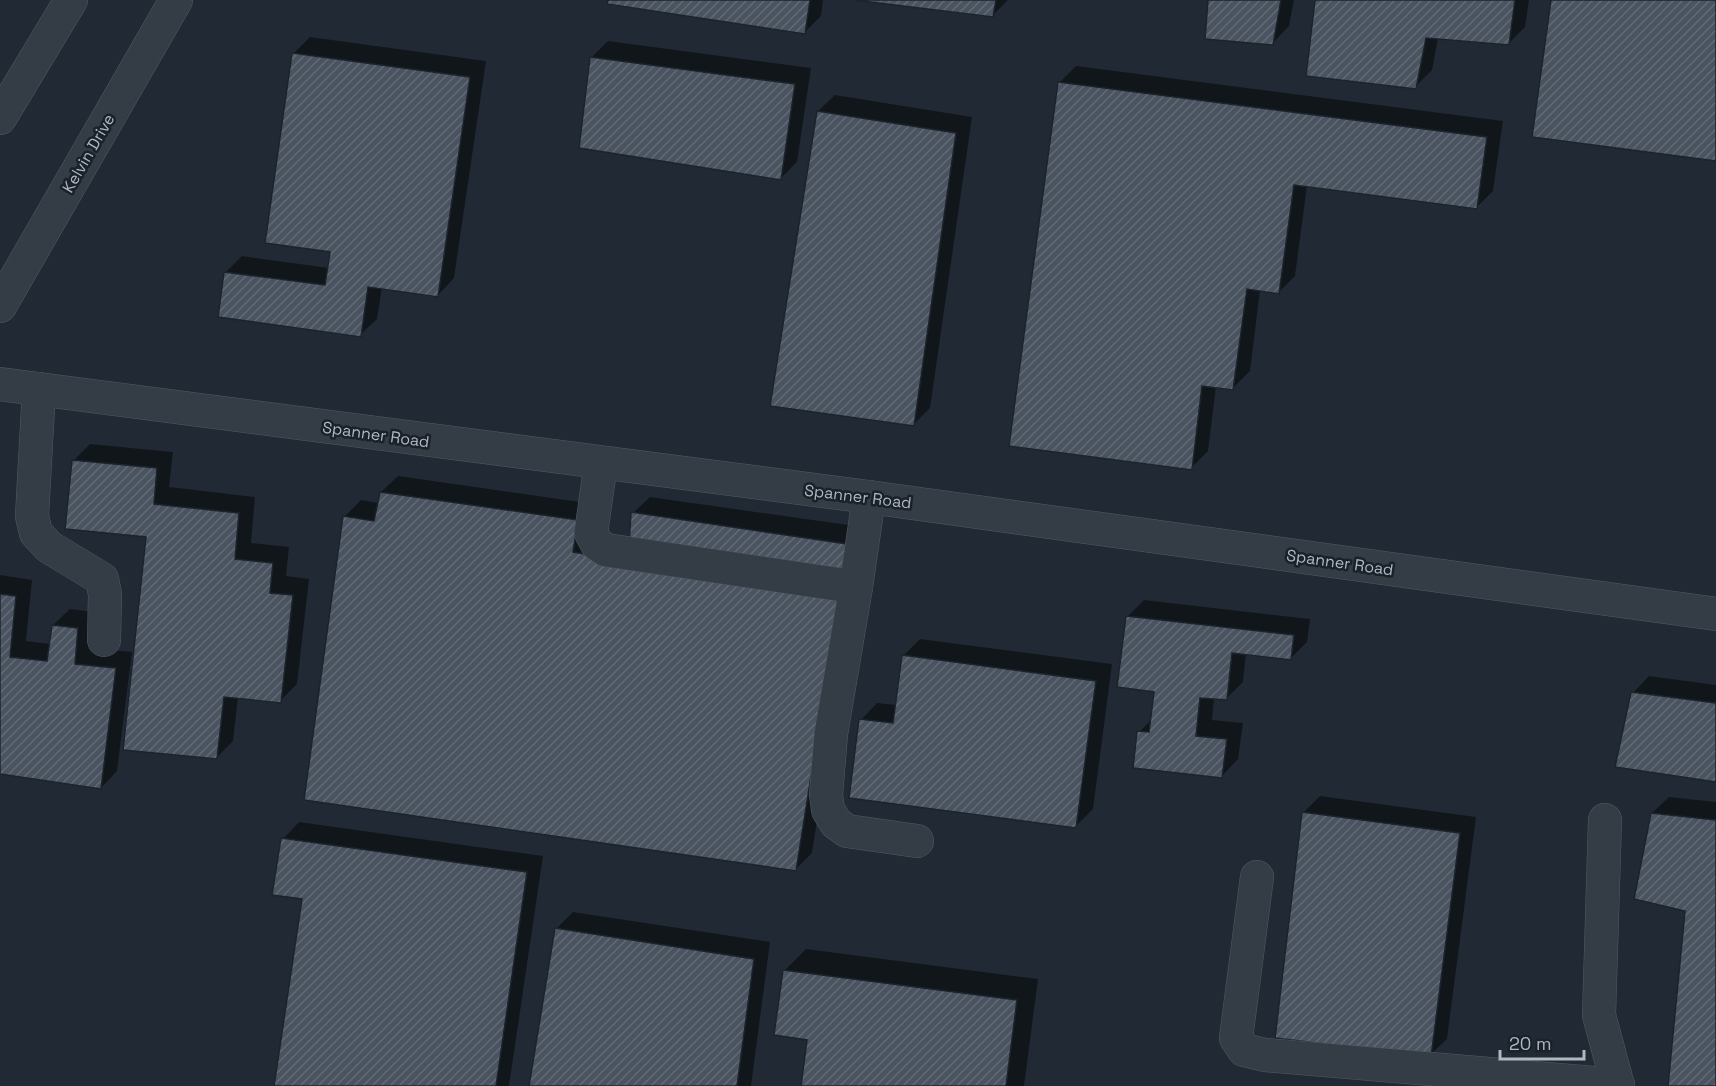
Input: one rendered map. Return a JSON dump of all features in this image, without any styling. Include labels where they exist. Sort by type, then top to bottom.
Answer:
[{"type":"street","points":[[0,118],[71,0]]},
{"type":"street","name":"Kelvin Drive","points":[[0,306],[176,0]]},
{"type":"street","name":"Spanner Road","points":[[0,384],[869,497],[1716,614]]},
{"type":"street","points":[[39,389],[32,516],[36,533],[49,546],[102,579],[105,594],[104,639]]},
{"type":"street","points":[[601,463],[591,533],[597,544],[606,550],[856,587]]},
{"type":"street","points":[[869,497],[831,734],[826,795],[828,810],[836,823],[848,831],[918,841]]},
{"type":"street","points":[[1257,877],[1236,1038],[1244,1050],[1265,1055],[1618,1086],[1599,1015],[1605,820]]},
{"type":"building","points":[[608,0],[810,0],[805,34],[607,4]]},
{"type":"building","points":[[854,0],[996,0],[993,17]]},
{"type":"building","points":[[1208,0],[1281,0],[1273,45],[1205,39]]},
{"type":"building","points":[[1315,0],[1515,0],[1509,45],[1426,38],[1416,89],[1306,76]]},
{"type":"building","points":[[1551,0],[1716,0],[1716,161],[1532,137]]},
{"type":"building","points":[[292,53],[470,77],[438,297],[368,287],[361,337],[218,317],[224,272],[325,285],[330,252],[265,243]]},
{"type":"building","points":[[590,57],[795,84],[781,180],[579,148]]},
{"type":"building","points":[[1058,82],[1487,137],[1477,209],[1294,185],[1279,294],[1247,289],[1233,390],[1202,386],[1192,470],[1009,446]]},
{"type":"building","points":[[817,111],[956,133],[914,426],[770,406]]},
{"type":"building","points":[[72,460],[157,468],[154,504],[239,513],[235,559],[273,563],[270,593],[293,595],[281,703],[224,697],[217,759],[123,750],[146,537],[65,529]]},
{"type":"building","points":[[380,492],[578,520],[573,552],[840,593],[796,871],[304,800],[343,516],[374,521]]},
{"type":"building","points":[[631,512],[847,544],[841,575],[629,545]]},
{"type":"building","points":[[0,594],[16,596],[10,657],[47,661],[52,625],[78,628],[75,664],[116,668],[101,789],[0,774]]},
{"type":"building","points":[[1126,616],[1294,635],[1291,660],[1232,653],[1227,700],[1200,698],[1196,736],[1227,739],[1222,778],[1133,768],[1137,731],[1149,732],[1154,692],[1117,687]]},
{"type":"building","points":[[902,655],[1096,681],[1076,828],[849,798],[859,719],[893,723]]},
{"type":"building","points":[[1631,692],[1716,703],[1716,782],[1615,767]]},
{"type":"building","points":[[1302,812],[1460,833],[1431,1057],[1275,1038]]},
{"type":"building","points":[[1651,813],[1716,820],[1716,1086],[1668,1086],[1685,911],[1634,899]]},
{"type":"building","points":[[281,838],[527,872],[496,1086],[274,1086],[302,899],[272,895]]},
{"type":"building","points":[[555,928],[754,959],[737,1086],[529,1086]]},
{"type":"building","points":[[783,970],[1017,1000],[1006,1086],[801,1086],[807,1040],[774,1035]]}]
